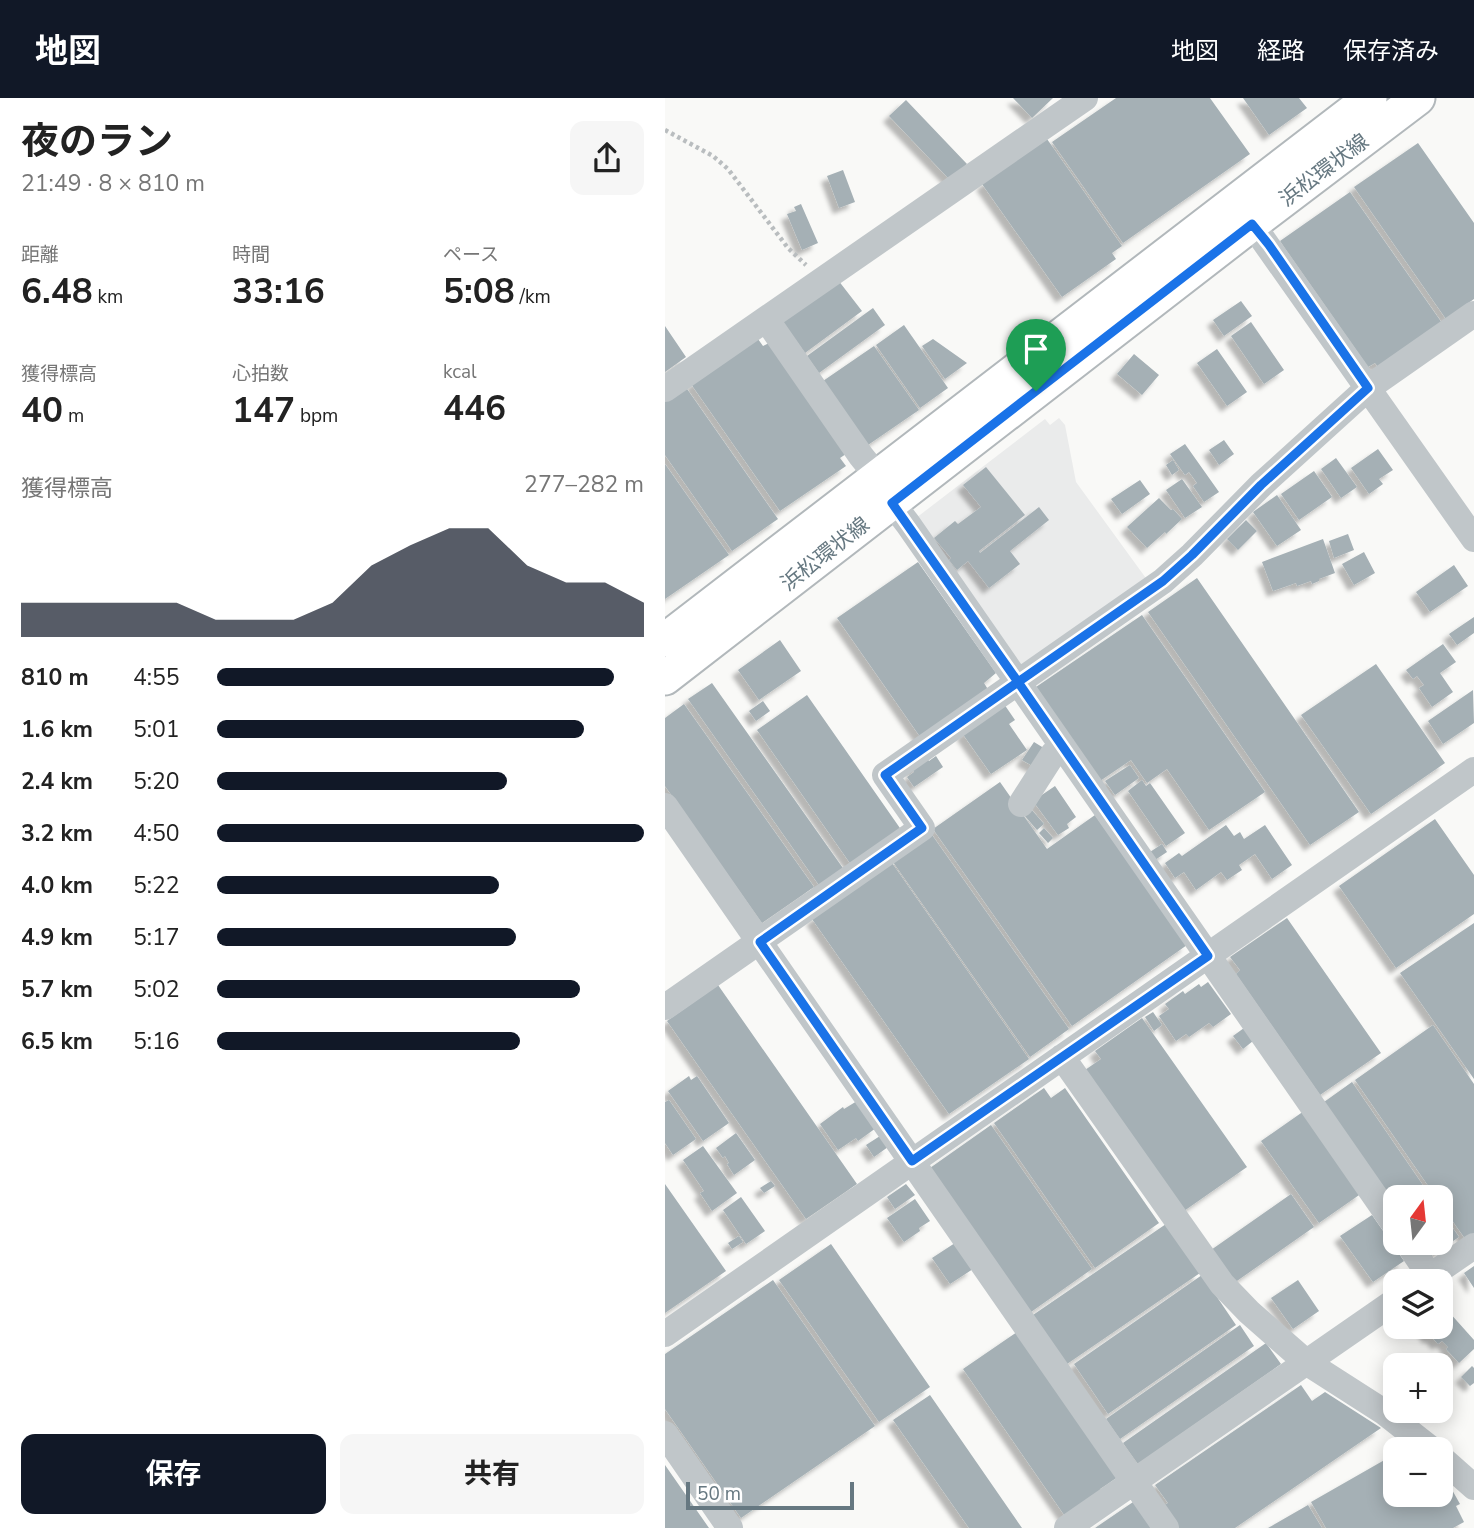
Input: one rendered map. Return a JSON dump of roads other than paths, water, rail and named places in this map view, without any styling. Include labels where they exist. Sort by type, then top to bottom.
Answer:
[{"type":"main road","name":"浜松環状線","points":[[665,678],[885,490],[1370,98]]},
{"type":"main road","name":"浜松環状線","points":[[665,640],[885,490],[1252,224],[1418,98]]},
{"type":"street","points":[[665,389],[1085,98]]},
{"type":"street","points":[[1252,224],[1474,539]]},
{"type":"street","points":[[665,1007],[922,828],[885,775],[1163,581],[1261,485],[1368,388],[1474,314]]},
{"type":"street","points":[[766,319],[1383,1208]]},
{"type":"street","points":[[1021,804],[1053,754],[1063,747]]},
{"type":"street","points":[[665,1334],[1474,770]]},
{"type":"street","points":[[665,806],[1166,1528]]},
{"type":"street","points":[[1062,1057],[1222,1284],[1249,1312],[1306,1362],[1384,1412],[1416,1437]]},
{"type":"street","points":[[1440,1269],[1474,1245]]},
{"type":"street","points":[[1067,1528],[1383,1309]]},
{"type":"street","points":[[665,1434],[730,1528]]},
{"type":"street","points":[[1453,1468],[1474,1487]]}]
